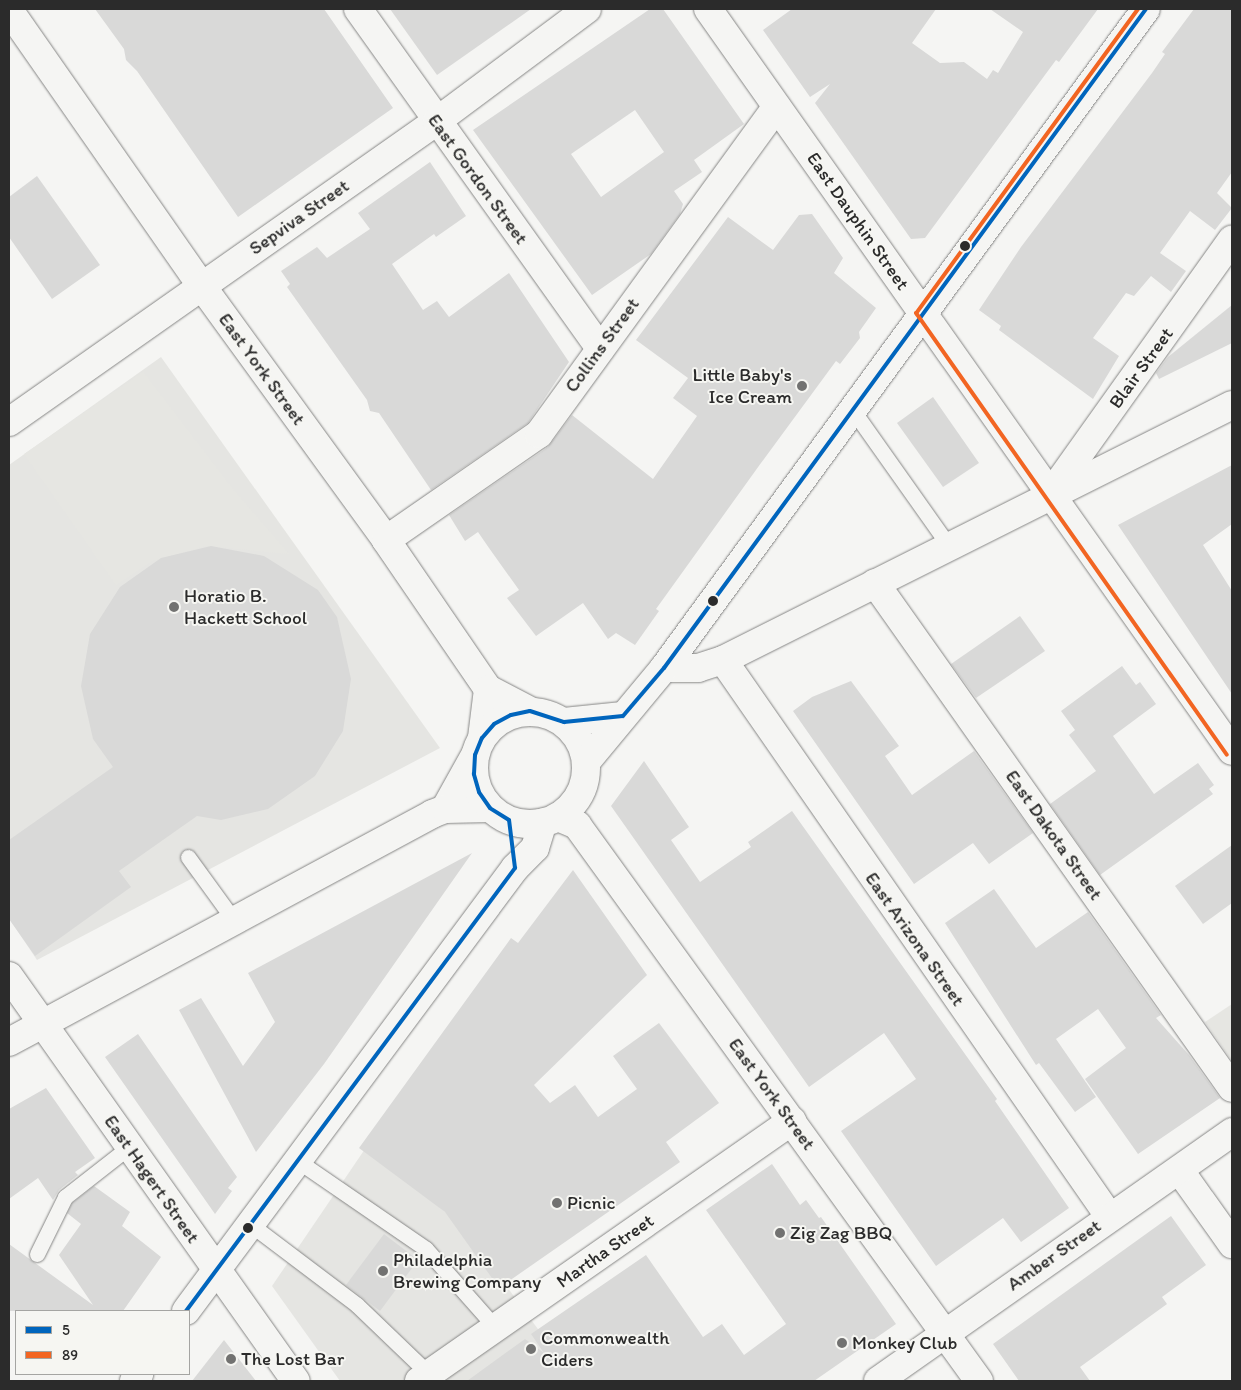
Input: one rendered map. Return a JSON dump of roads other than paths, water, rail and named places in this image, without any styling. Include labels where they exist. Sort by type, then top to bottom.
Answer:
[{"type":"street","name":"East Gordon Street","points":[[358,9],[600,348]]},
{"type":"street","name":"Sepviva Street","points":[[9,422],[437,121],[587,9]]},
{"type":"street","name":"East Dauphin Street","points":[[708,9],[1232,751]]},
{"type":"street","points":[[586,762],[664,668],[922,312],[1146,9]]},
{"type":"street","name":"East York Street","points":[[9,10],[201,286],[386,540],[488,689],[530,711]]},
{"type":"street","name":"Collins Street","points":[[386,540],[539,434],[777,107]]},
{"type":"street","name":"Blair Street","points":[[1050,495],[1232,240]]},
{"type":"street","points":[[664,668],[698,668],[724,660],[1232,405]]},
{"type":"street","name":"East Dakota Street","points":[[876,583],[1232,1088]]},
{"type":"street","name":"East Arizona Street","points":[[724,660],[1109,1216]]},
{"type":"street","points":[[488,689],[474,774],[479,792],[500,814],[515,868]]},
{"type":"street","points":[[445,809],[478,747],[494,724],[511,714],[530,711],[564,722],[623,716]]},
{"type":"street","points":[[9,1042],[42,1022],[233,919],[445,809],[500,814],[526,824],[550,820],[574,803],[585,783],[586,762],[579,740],[564,722]]},
{"type":"street","points":[[187,1310],[515,868],[535,848],[550,820]]},
{"type":"street","name":"East York Street","points":[[550,820],[577,825],[978,1381]]},
{"type":"street","name":"East Hagert Street","points":[[9,976],[296,1381]]},
{"type":"street","name":"Martha Street","points":[[424,1378],[792,1121]]},
{"type":"street","name":"Amber Street","points":[[878,1381],[1109,1216],[1180,1170],[1232,1132]]},
{"type":"street","points":[[1180,1170],[1232,1244]]},
{"type":"lane","points":[[852,408],[949,546]]},
{"type":"lane","points":[[188,857],[233,919]]},
{"type":"lane","points":[[37,1254],[65,1197],[130,1146]]},
{"type":"lane","points":[[298,1160],[426,1249],[496,1328]]},
{"type":"lane","points":[[250,1224],[357,1305],[424,1378]]},
{"type":"place","name":"Little Baby's Ice Cream","points":[[802,386]]},
{"type":"place","name":"Horatio B. Hackett School","points":[[174,607]]},
{"type":"place","name":"Picnic","points":[[557,1203]]},
{"type":"place","name":"Zig Zag BBQ","points":[[780,1233]]},
{"type":"place","name":"Philadelphia Brewing Company","points":[[383,1271]]},
{"type":"place","name":"Monkey Club","points":[[842,1343]]},
{"type":"place","name":"Commonwealth Ciders","points":[[531,1349]]},
{"type":"place","name":"The Lost Bar","points":[[231,1359]]}]
